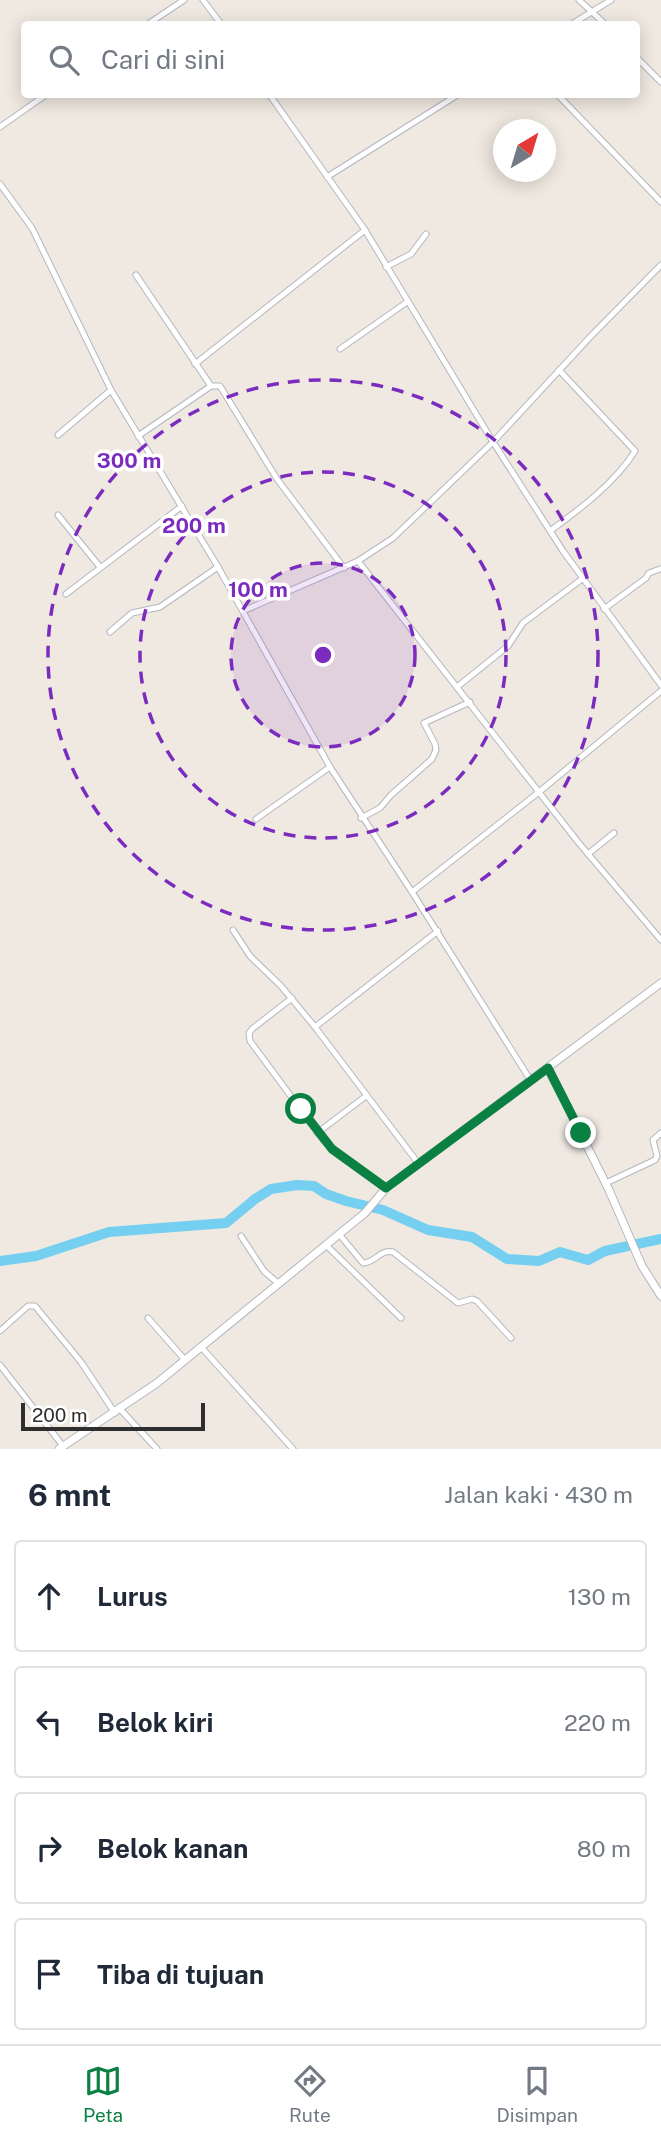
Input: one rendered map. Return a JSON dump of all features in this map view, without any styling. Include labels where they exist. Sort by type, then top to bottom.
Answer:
[{"type":"street","points":[[152,21],[184,0]]},
{"type":"street","points":[[203,0],[218,21]]},
{"type":"street","points":[[579,0],[602,21]]},
{"type":"street","points":[[577,21],[611,0]]},
{"type":"street","points":[[640,61],[661,82]]},
{"type":"street","points":[[0,127],[41,98]]},
{"type":"street","points":[[273,98],[365,230],[407,303],[550,531],[582,579],[661,685]]},
{"type":"street","points":[[327,177],[453,98]]},
{"type":"street","points":[[561,98],[661,202]]},
{"type":"street","points":[[0,184],[36,237],[111,390],[218,567],[330,767],[361,818],[438,931],[531,1081]]},
{"type":"street","points":[[195,364],[365,230]]},
{"type":"street","points":[[386,267],[411,254],[426,234]]},
{"type":"street","points":[[243,611],[344,568],[393,538],[493,442],[661,265]]},
{"type":"street","points":[[135,275],[211,386]]},
{"type":"street","points":[[340,349],[407,303]]},
{"type":"street","points":[[550,531],[597,493],[635,452],[559,370]]},
{"type":"street","points":[[138,436],[217,384],[282,487],[344,568]]},
{"type":"street","points":[[58,435],[111,390]]},
{"type":"street","points":[[66,594],[182,506]]},
{"type":"street","points":[[58,515],[100,567]]},
{"type":"street","points":[[358,561],[588,854],[661,940]]},
{"type":"street","points":[[110,632],[132,613],[160,607],[218,567]]},
{"type":"street","points":[[604,609],[649,573],[660,569]]},
{"type":"street","points":[[457,687],[508,646],[523,623],[582,579]]},
{"type":"street","points":[[412,892],[540,792],[661,691]]},
{"type":"street","points":[[361,818],[383,805],[432,759],[436,750],[435,744],[424,723],[470,702]]},
{"type":"street","points":[[256,820],[330,767]]},
{"type":"street","points":[[588,854],[614,833]]},
{"type":"street","points":[[233,930],[257,965],[292,998],[418,1163]]},
{"type":"street","points":[[315,1027],[438,931]]},
{"type":"street","points":[[0,1365],[61,1448],[118,1411],[201,1348],[365,1213],[386,1188],[661,983]]},
{"type":"street","points":[[292,998],[252,1029],[248,1037],[317,1133],[341,1156],[386,1188]]},
{"type":"street","points":[[548,1068],[606,1183],[636,1254],[661,1295]]},
{"type":"street","points":[[317,1133],[366,1096]]},
{"type":"street","points":[[606,1183],[655,1160],[657,1156],[653,1140],[661,1133]]},
{"type":"street","points":[[339,1234],[363,1263],[390,1251],[458,1303],[474,1300],[511,1338]]},
{"type":"street","points":[[241,1236],[264,1270],[279,1284]]},
{"type":"street","points":[[326,1245],[401,1318]]},
{"type":"street","points":[[0,1331],[28,1306],[35,1306],[118,1411],[157,1449]]},
{"type":"street","points":[[148,1318],[185,1360]]},
{"type":"street","points":[[201,1348],[293,1449]]},
{"type":"waterway","points":[[0,1261],[36,1256],[109,1232],[226,1223],[271,1189],[297,1185],[314,1186],[326,1194],[383,1210],[428,1230],[472,1237],[507,1259],[539,1261],[560,1252],[588,1260],[605,1251],[661,1239]]},
{"type":"route","points":[[301,1109],[332,1149],[386,1188],[548,1068],[581,1133]]}]
